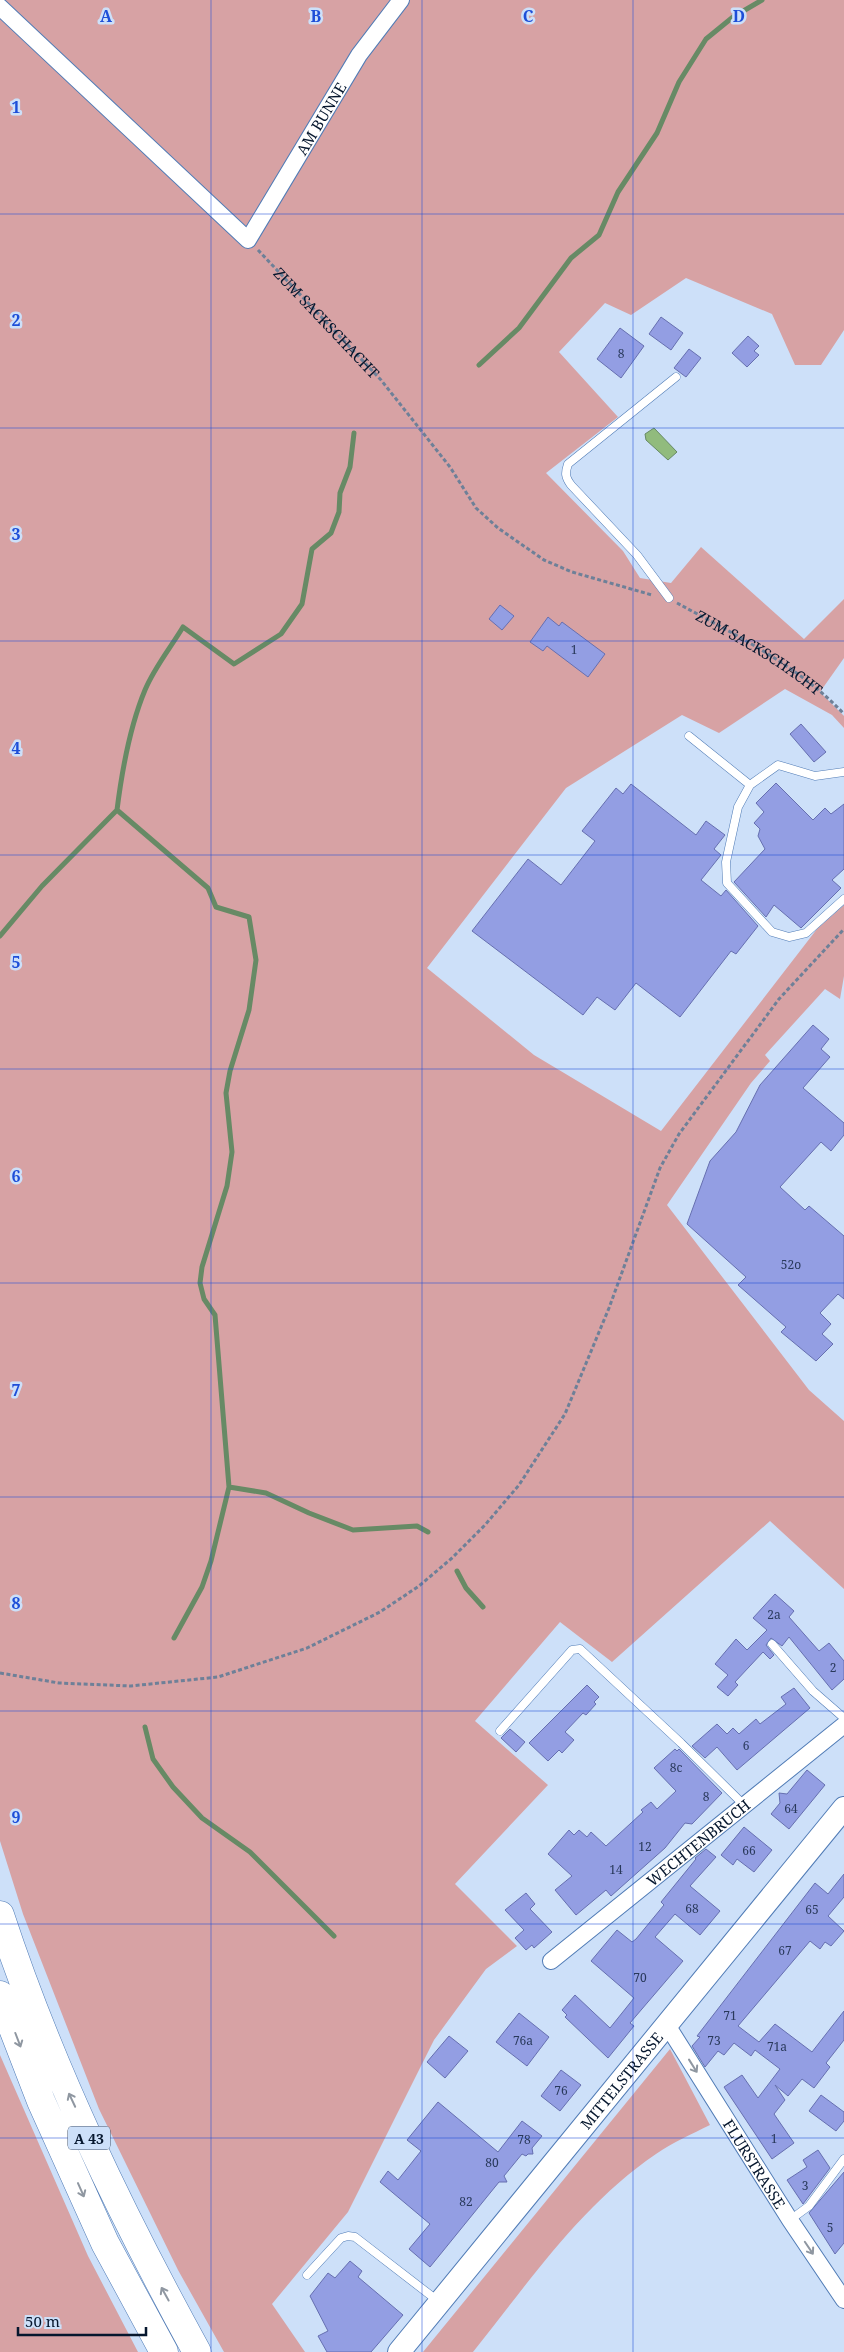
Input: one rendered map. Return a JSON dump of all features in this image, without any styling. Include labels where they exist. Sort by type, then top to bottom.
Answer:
[{"type":"highway","name":"A 43","points":[[0,1915],[58,2070],[154,2273],[197,2352]]},
{"type":"highway","name":"A 43","points":[[0,1995],[41,2101],[105,2243],[164,2352]]},
{"type":"main road","name":"MITTELSTRASSE","points":[[398,2352],[844,1808]]},
{"type":"street","name":"AM BUNNE","points":[[248,240],[359,55],[400,0]]},
{"type":"street","points":[[0,7],[248,240]]},
{"type":"street","name":"WECHTENBRUCH","points":[[551,1961],[844,1725]]},
{"type":"street","name":"FLURSTRASSE","points":[[667,2025],[790,2220],[844,2300]]},
{"type":"lane","points":[[669,598],[637,555],[571,485],[566,478],[565,472],[568,464],[676,377]]},
{"type":"lane","points":[[689,736],[750,785]]},
{"type":"lane","points":[[844,772],[815,776],[778,765],[750,785],[738,808],[726,862],[727,883],[772,932],[789,937],[806,933],[844,898]]},
{"type":"lane","points":[[772,1644],[813,1691],[844,1718]]},
{"type":"lane","points":[[500,1731],[572,1650],[580,1650],[681,1742],[744,1805]]},
{"type":"lane","points":[[790,2220],[809,2206],[844,2159]]},
{"type":"lane","points":[[307,2275],[341,2238],[348,2236],[356,2237],[439,2302]]},
{"type":"path","name":"ZUM SACKSCHACHT","points":[[248,240],[381,380],[450,467],[476,508],[498,528],[544,560],[572,572],[649,595],[669,598],[749,642],[822,692],[844,714]]},
{"type":"path","points":[[0,1673],[59,1683],[131,1686],[218,1677],[307,1648],[380,1612],[419,1586],[452,1558],[519,1485],[565,1414],[609,1308],[660,1168],[679,1134],[778,999],[844,929]]},
{"type":"shaded area","points":[[0,0],[844,0],[844,330],[821,365],[795,365],[772,314],[686,278],[631,315],[605,303],[559,352],[618,417],[546,473],[623,551],[640,578],[671,583],[701,547],[804,639],[844,599],[844,658],[820,692],[844,716],[844,728],[832,715],[785,689],[719,733],[682,715],[566,788],[427,968],[534,1055],[661,1131],[817,929],[844,905],[844,976],[840,999],[825,989],[765,1055],[770,1061],[751,1083],[667,1205],[809,1390],[844,1421],[844,1589],[770,1521],[612,1662],[560,1622],[475,1721],[548,1785],[455,1884],[517,1946],[486,1969],[434,2040],[348,2212],[272,2304],[305,2352],[224,2352],[178,2270],[99,2109],[23,1914],[0,1841]]},
{"type":"shaded area","points":[[654,428],[677,452],[668,460],[646,440],[645,434]]},
{"type":"shaded area","points":[[670,2049],[710,2125],[656,2154],[629,2174],[604,2197],[557,2246],[473,2352],[423,2352]]},
{"type":"shaded area","points":[[0,2055],[88,2256],[138,2352],[0,2352]]},
{"type":"building","points":[[661,317],[683,333],[671,350],[649,334]]},
{"type":"building","points":[[620,328],[644,346],[621,378],[597,359]]},
{"type":"building","points":[[748,336],[759,346],[754,351],[759,355],[747,367],[732,353]]},
{"type":"building","points":[[689,349],[701,358],[686,377],[674,368]]},
{"type":"building","points":[[500,605],[514,616],[502,630],[489,619]]},
{"type":"building","points":[[548,617],[559,626],[562,622],[605,654],[588,677],[547,646],[543,651],[530,642]]},
{"type":"building","points":[[801,724],[826,752],[814,762],[790,734]]},
{"type":"building","points":[[776,783],[813,820],[825,808],[831,814],[844,804],[844,869],[832,880],[841,888],[801,928],[774,905],[766,917],[734,882],[765,849],[758,836],[760,829],[754,823],[764,812],[756,803]]},
{"type":"building","points":[[631,784],[696,835],[706,821],[725,835],[714,849],[721,855],[701,880],[721,896],[726,890],[758,926],[736,954],[731,951],[680,1017],[636,983],[615,1010],[597,997],[583,1015],[472,931],[528,859],[561,885],[595,841],[582,831],[616,788],[623,794]]},
{"type":"building","points":[[813,1025],[829,1039],[821,1049],[830,1057],[803,1088],[844,1123],[844,1135],[831,1151],[821,1142],[780,1187],[805,1210],[809,1206],[844,1236],[844,1299],[838,1294],[820,1313],[831,1324],[822,1334],[833,1344],[816,1361],[781,1332],[786,1327],[738,1285],[746,1277],[687,1224],[710,1161],[736,1132],[760,1085]]},
{"type":"building","points":[[775,1594],[794,1611],[789,1617],[819,1651],[829,1643],[844,1661],[844,1679],[832,1690],[789,1637],[782,1646],[771,1638],[766,1645],[774,1655],[770,1659],[763,1652],[735,1682],[738,1685],[728,1696],[717,1687],[728,1675],[715,1664],[736,1639],[747,1650],[767,1630],[753,1618]]},
{"type":"building","points":[[587,1685],[599,1697],[594,1702],[596,1704],[586,1715],[583,1713],[565,1732],[574,1740],[562,1753],[559,1750],[548,1761],[529,1743]]},
{"type":"building","points":[[794,1688],[810,1708],[737,1770],[717,1747],[705,1758],[692,1746],[717,1724],[727,1734],[733,1728],[739,1734],[756,1719],[760,1724],[786,1704],[781,1697]]},
{"type":"building","points":[[510,1729],[525,1742],[516,1752],[501,1738]]},
{"type":"building","points":[[675,1749],[677,1751],[679,1749],[722,1793],[692,1824],[685,1823],[665,1848],[611,1896],[606,1890],[576,1915],[555,1890],[572,1876],[548,1854],[569,1830],[574,1835],[579,1830],[587,1837],[591,1832],[606,1846],[643,1812],[641,1810],[651,1802],[657,1809],[676,1791],[654,1768]]},
{"type":"building","points":[[807,1770],[825,1785],[789,1829],[771,1814],[780,1803],[779,1793],[787,1794]]},
{"type":"building","points":[[744,1827],[772,1850],[754,1872],[737,1859],[733,1865],[721,1855]]},
{"type":"building","points":[[706,1849],[716,1857],[690,1886],[720,1911],[700,1935],[675,1914],[655,1937],[683,1961],[630,2023],[634,2026],[608,2058],[565,2017],[567,2015],[562,2010],[575,1995],[610,2028],[634,1998],[591,1961],[617,1930],[632,1942],[636,1939],[664,1905],[661,1902],[695,1858]]},
{"type":"building","points":[[844,1874],[844,1897],[828,1916],[844,1931],[831,1946],[825,1942],[820,1949],[810,1941],[738,2026],[759,2042],[775,2024],[812,2052],[844,2011],[844,2040],[826,2063],[830,2067],[814,2088],[802,2079],[788,2096],[775,2085],[785,2100],[774,2114],[794,2143],[772,2159],[724,2087],[742,2075],[758,2098],[780,2069],[755,2050],[751,2056],[734,2043],[724,2055],[718,2051],[705,2067],[692,2046],[700,2037],[697,2036],[815,1883],[828,1894]]},
{"type":"building","points":[[526,1893],[535,1904],[530,1909],[552,1932],[534,1948],[532,1945],[526,1950],[515,1938],[524,1930],[505,1910]]},
{"type":"building","points":[[519,2013],[549,2037],[527,2066],[496,2042]]},
{"type":"building","points":[[449,2036],[468,2051],[445,2078],[427,2062]]},
{"type":"building","points":[[561,2070],[581,2085],[560,2111],[541,2096]]},
{"type":"building","points":[[821,2095],[844,2112],[844,2121],[836,2131],[809,2111]]},
{"type":"building","points":[[438,2102],[498,2152],[522,2121],[542,2136],[532,2148],[533,2154],[526,2156],[522,2154],[504,2176],[507,2182],[499,2182],[430,2267],[409,2249],[430,2224],[380,2182],[388,2171],[398,2180],[421,2151],[407,2140]]},
{"type":"building","points":[[818,2150],[830,2168],[803,2204],[787,2180],[807,2167],[803,2160]]},
{"type":"building","points":[[844,2172],[844,2243],[835,2254],[809,2213]]},
{"type":"building","points":[[350,2261],[362,2271],[358,2277],[403,2315],[371,2352],[327,2352],[318,2336],[328,2331],[310,2296],[328,2273],[335,2278]]},
{"type":"waterway","points":[[479,365],[519,328],[571,258],[599,235],[618,192],[657,133],[679,82],[706,39],[733,17],[762,0]]},
{"type":"waterway","points":[[174,1638],[202,1587],[211,1561],[229,1487],[215,1315],[204,1299],[200,1283],[202,1267],[227,1186],[232,1152],[226,1093],[230,1071],[249,1010],[256,960],[249,917],[216,907],[208,888],[117,810],[119,795],[127,748],[145,690],[183,627],[234,664],[281,634],[302,604],[312,549],[331,533],[339,512],[340,493],[350,467],[354,433]]},
{"type":"waterway","points":[[0,936],[42,886],[117,810]]},
{"type":"waterway","points":[[229,1487],[266,1493],[309,1513],[353,1530],[417,1526],[428,1532]]},
{"type":"waterway","points":[[457,1571],[466,1588],[483,1607]]},
{"type":"waterway","points":[[145,1727],[153,1759],[173,1787],[202,1818],[250,1852],[334,1936]]}]
